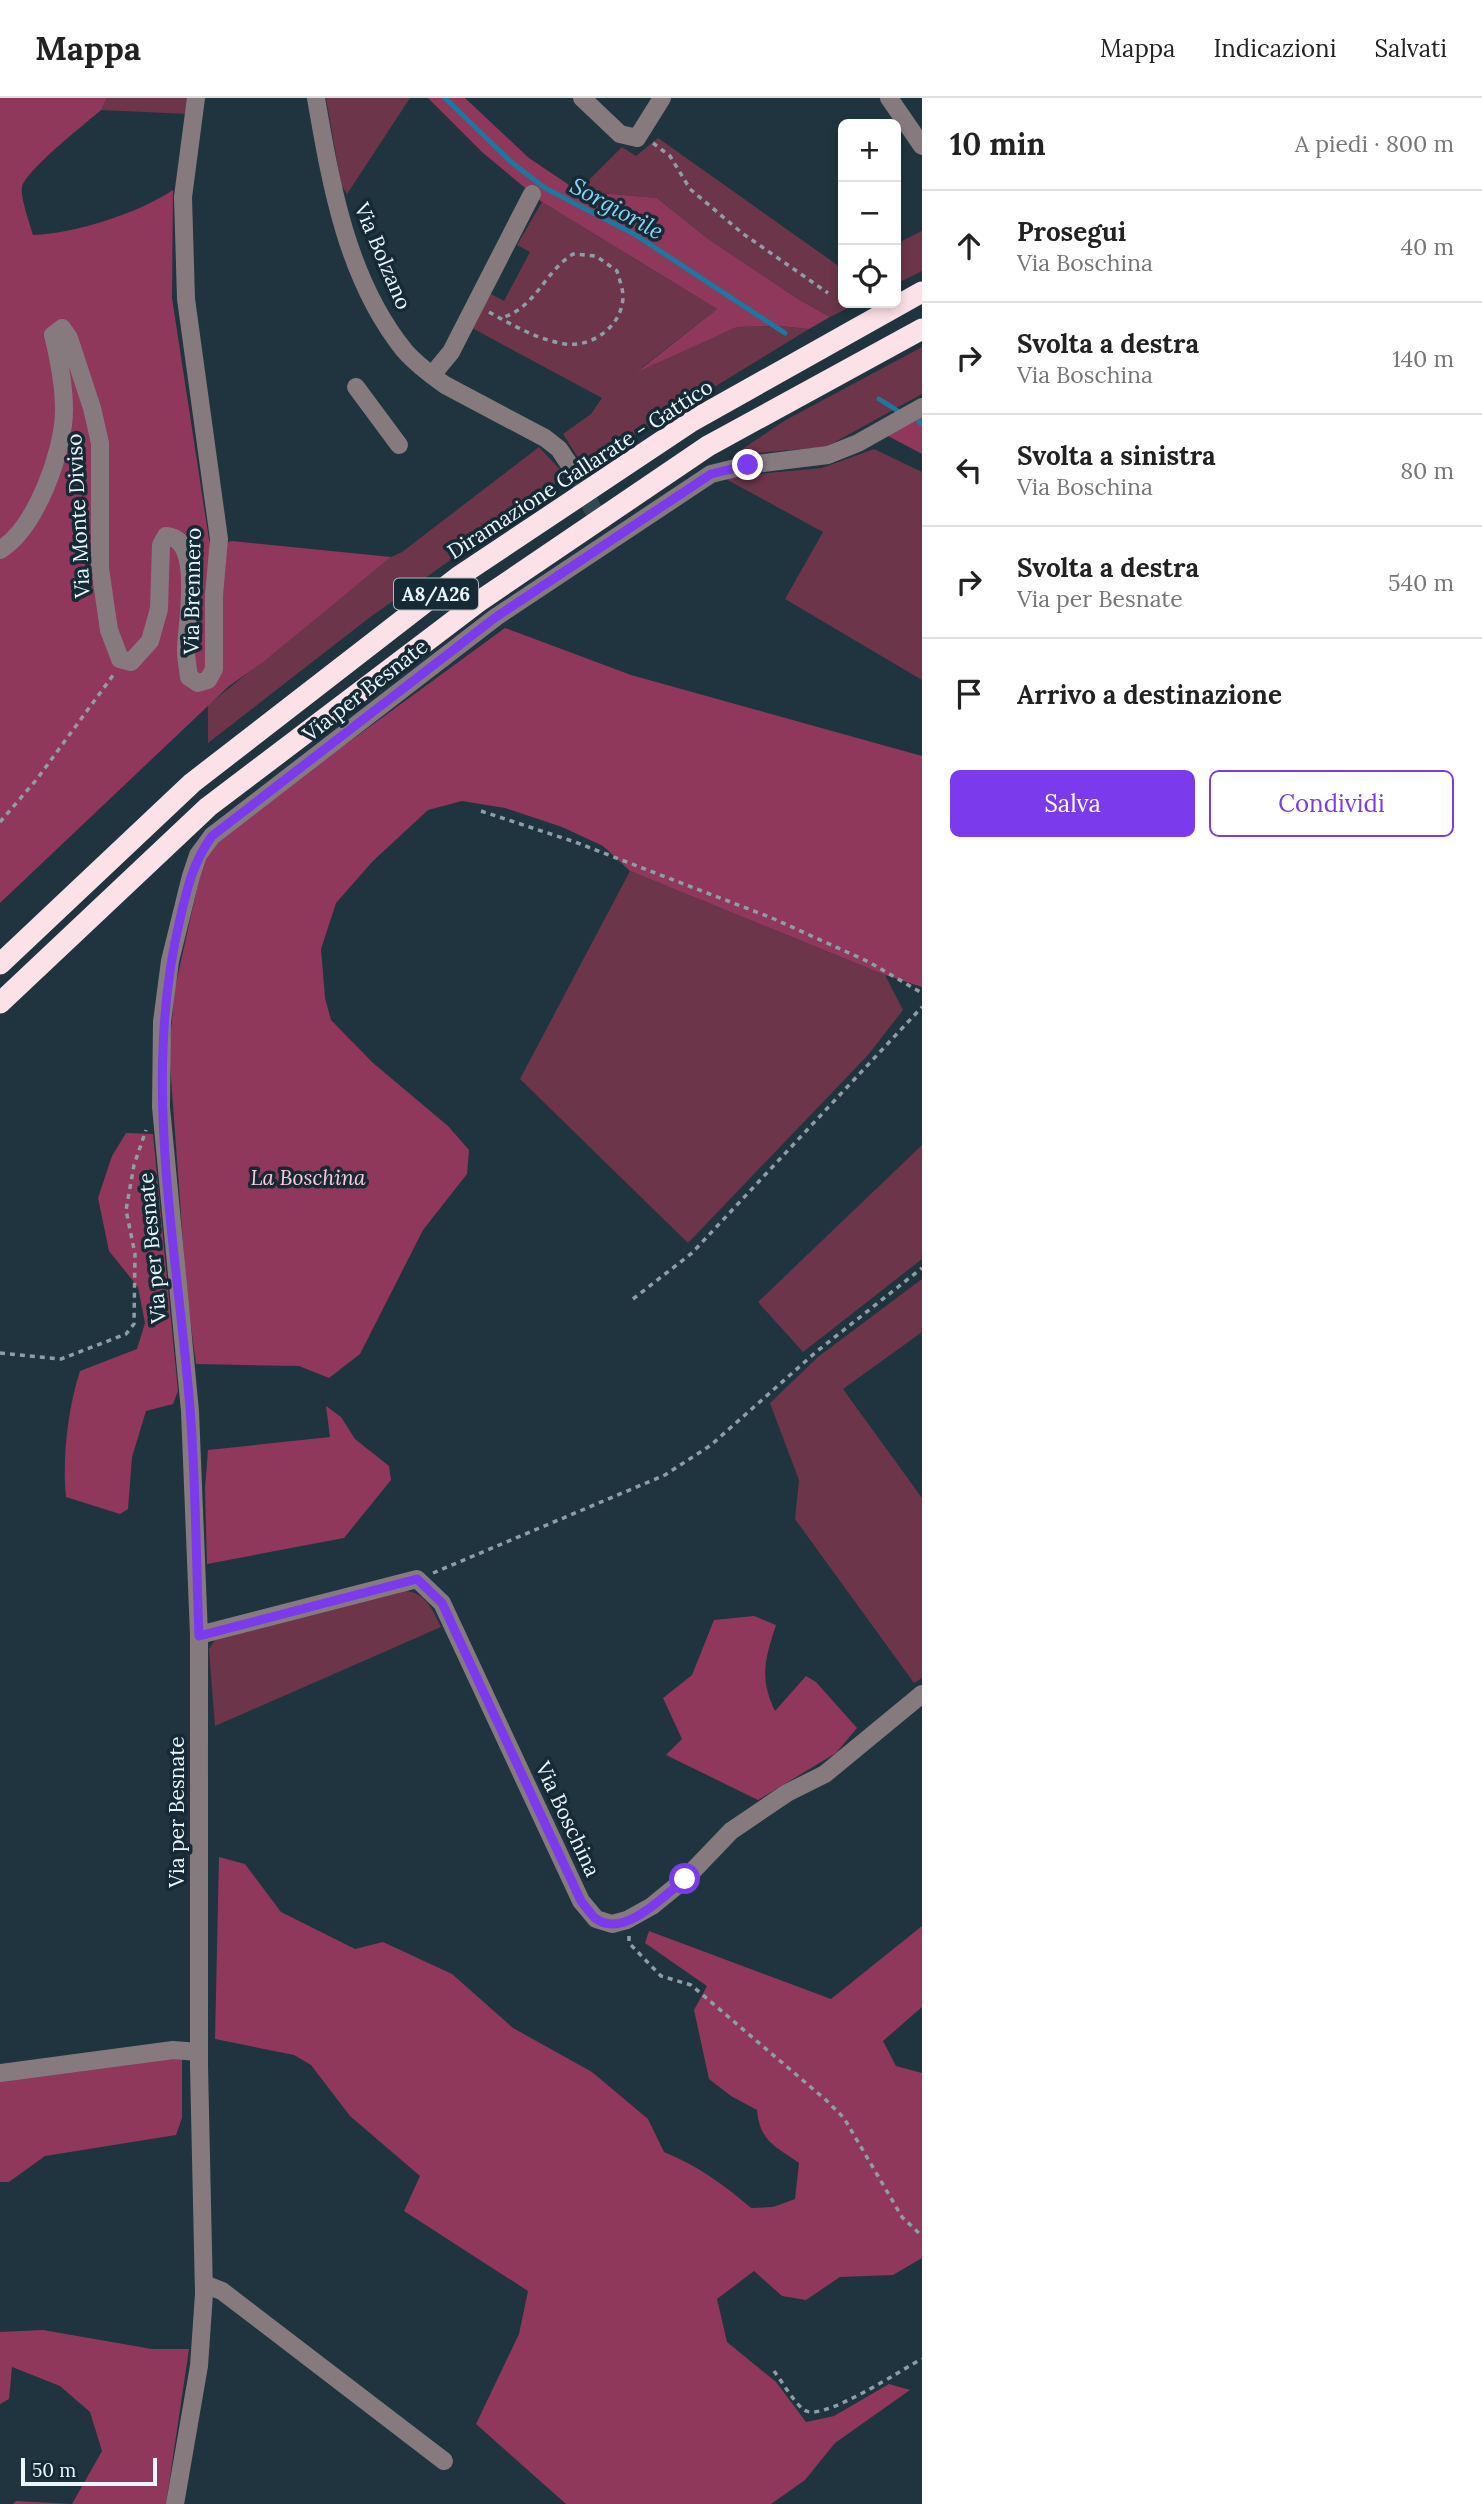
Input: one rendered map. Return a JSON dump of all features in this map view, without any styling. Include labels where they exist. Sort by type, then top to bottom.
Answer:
[{"type":"highway","name":"Diramazione Gallarate - Gattico","points":[[0,964],[192,783],[458,578],[692,421],[922,292]]},
{"type":"highway","name":"A8/A26","points":[[0,1003],[208,807],[481,600],[708,446],[922,329]]},
{"type":"street","name":"Via Brennero","points":[[120,659],[131,662],[150,641],[159,609],[161,545],[166,536],[173,536],[180,540],[190,568],[186,650],[189,677],[198,682],[208,680],[214,669],[214,595],[219,539],[185,273],[183,197],[196,98]]},
{"type":"street","name":"Via Bolzano","points":[[316,98],[342,227],[362,277],[386,324],[405,352],[445,385],[545,438],[559,449],[575,473]]},
{"type":"street","points":[[582,98],[620,134],[641,134],[662,98]]},
{"type":"street","points":[[889,98],[922,146]]},
{"type":"street","points":[[432,375],[451,352],[533,194]]},
{"type":"street","name":"Via Monte Diviso","points":[[0,550],[27,525],[52,466],[64,413],[63,385],[53,335],[62,328],[69,338],[86,387],[100,443],[100,568],[109,630],[120,659]]},
{"type":"street","points":[[356,387],[398,445]]},
{"type":"street","name":"Via per Besnate","points":[[175,2504],[199,2366],[204,2284],[199,2052],[199,1636],[190,1411],[162,1117],[162,1023],[170,961],[198,855],[212,836],[605,536],[711,474],[748,465],[828,455],[858,443],[922,407]]},
{"type":"street","points":[[199,1636],[417,1579]]},
{"type":"street","name":"Via Boschina","points":[[417,1579],[442,1603],[581,1901],[596,1919],[612,1924],[627,1920]]},
{"type":"street","points":[[627,1920],[652,1906],[685,1879],[731,1832],[787,1793],[825,1774],[919,1703]]},
{"type":"street","points":[[0,2073],[173,2050],[199,2052]]},
{"type":"street","points":[[204,2284],[222,2291],[444,2461]]},
{"type":"path","points":[[641,134],[670,156],[690,189],[742,233],[828,293]]},
{"type":"path","points":[[573,254],[596,256],[617,271],[623,296],[621,309],[603,335],[582,343],[562,344],[501,318],[513,314],[531,301],[553,271],[573,254]]},
{"type":"path","points":[[0,822],[113,676],[120,659]]},
{"type":"path","points":[[481,811],[575,842],[772,918],[869,962],[922,993]]},
{"type":"path","points":[[633,1299],[692,1253],[922,1007]]},
{"type":"path","points":[[0,1353],[61,1359],[126,1334],[134,1324],[135,1254],[126,1210],[139,1145],[149,1122],[162,1117]]},
{"type":"path","points":[[417,1579],[665,1475],[711,1445],[816,1352],[922,1268]]},
{"type":"path","points":[[627,1920],[629,1943],[662,1976],[691,1985],[775,2055],[844,2118],[902,2217],[922,2236]]},
{"type":"path","points":[[774,2371],[805,2410],[814,2413],[834,2408],[922,2359]]},
{"type":"shaded area","points":[[107,98],[190,98],[188,114],[101,110]]},
{"type":"shaded area","points":[[326,98],[410,98],[347,194],[341,184]]},
{"type":"shaded area","points":[[658,138],[838,265],[838,308],[848,308],[830,317],[798,299],[707,238],[657,198],[578,191],[622,147],[636,156]]},
{"type":"shaded area","points":[[542,202],[717,309],[640,369],[737,327],[779,326],[809,329],[584,467],[563,434],[591,414],[602,398],[472,328],[491,294],[504,301],[530,252],[517,245]]},
{"type":"shaded area","points":[[922,231],[922,271],[901,282],[901,245],[901,242]]},
{"type":"shaded area","points":[[922,347],[922,394],[826,447],[734,455],[784,421]]},
{"type":"shaded area","points":[[539,447],[567,477],[369,618],[208,743],[208,705],[391,557],[402,552]]},
{"type":"shaded area","points":[[874,449],[922,472],[922,680],[785,599],[823,532],[722,477],[822,468]]},
{"type":"shaded area","points":[[630,871],[885,975],[903,1010],[868,1055],[688,1243],[520,1079]]},
{"type":"shaded area","points":[[922,1145],[922,1259],[803,1352],[758,1302]]},
{"type":"shaded area","points":[[922,1279],[922,1332],[843,1389],[922,1498],[922,1678],[914,1683],[795,1519],[799,1480],[770,1403],[818,1357]]},
{"type":"shaded area","points":[[398,1590],[421,1596],[430,1606],[441,1627],[215,1726],[209,1649],[217,1637]]},
{"type":"green space","points":[[0,98],[107,98],[101,110],[45,158],[26,179],[22,187],[22,197],[33,235],[106,221],[142,207],[173,190],[172,298],[210,546],[232,541],[391,557],[263,662],[229,686],[0,903]]},
{"type":"green space","points":[[428,98],[465,98],[529,158],[578,191],[657,198],[707,238],[798,299],[830,317],[809,329],[779,326],[737,327],[637,372],[717,309],[542,202],[482,152]]},
{"type":"green space","points":[[922,416],[922,454],[888,436]]},
{"type":"green space","name":"La Boschina","points":[[505,628],[631,675],[922,756],[922,987],[885,975],[630,871],[603,846],[562,827],[505,808],[462,801],[428,810],[373,861],[336,903],[321,949],[325,998],[331,1020],[372,1062],[448,1126],[469,1150],[467,1174],[423,1230],[360,1354],[329,1378],[299,1366],[196,1364],[187,1296],[169,1051],[175,988],[203,861],[224,833]]},
{"type":"green space","points":[[126,1133],[153,1134],[178,1391],[173,1404],[146,1411],[132,1457],[128,1509],[120,1514],[66,1497],[65,1466],[69,1417],[80,1371],[137,1349],[145,1323],[138,1287],[109,1251],[98,1198],[112,1156]]},
{"type":"green space","points":[[326,1406],[341,1417],[355,1439],[389,1466],[391,1480],[344,1538],[207,1564],[205,1489],[208,1450],[330,1437]]},
{"type":"green space","points":[[754,1616],[776,1625],[765,1668],[767,1688],[775,1711],[806,1676],[816,1682],[857,1728],[836,1753],[758,1800],[666,1755],[682,1739],[663,1698],[692,1675],[714,1620]]},
{"type":"green space","points":[[219,1857],[245,1864],[281,1912],[355,1949],[383,1942],[452,1974],[513,2028],[592,2072],[648,2119],[664,2152],[710,2176],[751,2208],[773,2207],[795,2199],[799,2163],[765,2136],[757,2110],[731,2096],[709,2079],[694,2010],[707,1986],[645,1943],[649,1931],[831,1999],[922,1926],[922,2007],[883,2041],[896,2066],[922,2073],[922,2258],[893,2275],[840,2277],[806,2300],[782,2296],[754,2271],[717,2299],[727,2342],[776,2382],[806,2422],[834,2416],[889,2384],[910,2390],[835,2443],[805,2480],[771,2504],[566,2504],[476,2424],[519,2334],[528,2291],[404,2211],[420,2176],[350,2116],[311,2065],[294,2055],[215,2039]]},
{"type":"green space","points":[[182,2057],[182,2118],[176,2135],[45,2156],[9,2182],[0,2182],[0,2078]]},
{"type":"green space","points":[[43,2330],[152,2349],[189,2349],[166,2504],[72,2504],[102,2451],[90,2412],[60,2386],[12,2367],[9,2399],[0,2404],[0,2332]]},
{"type":"green space","points":[[16,2501],[72,2504],[13,2504]]},
{"type":"waterway","name":"Sorgiorile","points":[[445,98],[511,162],[545,188],[634,234],[785,333]]},
{"type":"waterway","name":"Sorgiorile","points":[[879,399],[898,411]]},
{"type":"tunnel","points":[[575,473],[603,530]]},
{"type":"route","points":[[685,1879],[652,1906],[627,1920],[612,1924],[596,1919],[581,1901],[442,1603],[417,1579],[199,1636],[190,1411],[161,1107],[162,1023],[170,961],[191,876],[198,855],[212,836],[496,617],[711,474],[748,465]]}]
